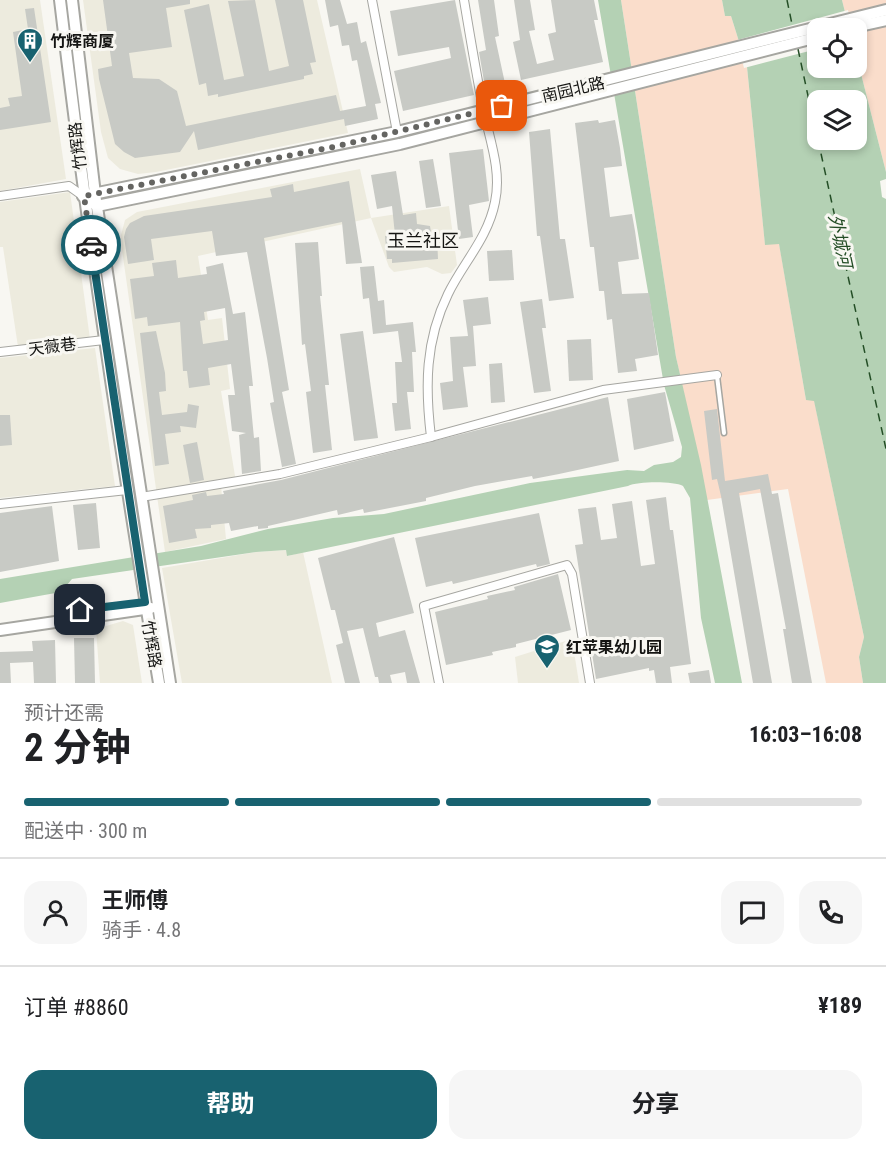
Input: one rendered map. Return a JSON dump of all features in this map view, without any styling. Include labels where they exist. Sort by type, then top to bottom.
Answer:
[{"type":"main road","name":"竹辉路","points":[[60,0],[89,195]]},
{"type":"main road","name":"竹辉路","points":[[72,0],[89,195],[105,340],[140,576],[152,605],[170,683]]},
{"type":"main road","name":"南园北路","points":[[97,206],[348,156],[487,122],[595,89],[886,10]]},
{"type":"main road","points":[[867,24],[886,20]]},
{"type":"main road","name":"南园北路","points":[[89,195],[397,132],[807,40]]},
{"type":"main road","points":[[89,195],[97,206]]},
{"type":"main road","name":"竹辉路","points":[[97,206],[152,572],[152,605],[159,683]]},
{"type":"main road","points":[[0,623],[152,605]]},
{"type":"main road","points":[[0,630],[152,605]]},
{"type":"street","points":[[372,0],[397,132]]},
{"type":"street","points":[[431,437],[425,392],[435,330],[448,294],[471,259],[496,201],[496,165],[464,0]]},
{"type":"street","points":[[0,196],[69,186],[89,195]]},
{"type":"street","name":"天薇巷","points":[[0,352],[105,340]]},
{"type":"street","points":[[141,497],[280,474],[431,437],[603,390],[717,375]]},
{"type":"street","points":[[0,504],[127,490]]},
{"type":"street","points":[[439,683],[424,606],[551,567],[567,565],[572,574],[590,683]]},
{"type":"lane","points":[[717,375],[724,433]]},
{"type":"shaded area","points":[[0,0],[40,0],[66,179],[0,191]]},
{"type":"shaded area","points":[[83,0],[317,0],[348,133],[156,172],[138,174],[120,169],[108,158],[101,132]]},
{"type":"shaded area","points":[[621,0],[722,0],[725,16],[731,16],[747,67],[765,244],[779,243],[806,400],[814,400],[864,637],[859,657],[863,683],[826,683],[788,489],[707,500],[676,357]]},
{"type":"shaded area","points":[[842,0],[886,0],[886,172],[867,90],[862,78],[867,78],[867,18],[846,18]]},
{"type":"shaded area","points":[[360,169],[371,218],[198,256],[208,320],[222,318],[230,389],[221,391],[236,482],[221,486],[226,539],[165,552],[122,250],[121,235],[125,220],[137,212]]},
{"type":"shaded area","points":[[70,192],[90,339],[18,347],[3,247],[0,247],[0,202]]},
{"type":"shaded area","points":[[449,206],[457,265],[451,273],[442,274],[427,267],[394,272],[389,267],[371,218]]},
{"type":"shaded area","points":[[95,348],[115,486],[0,498],[0,358]]},
{"type":"shaded area","points":[[286,550],[288,556],[303,552],[332,683],[182,683],[162,568],[256,552]]},
{"type":"shaded area","points":[[123,621],[133,625],[142,683],[100,683],[96,629]]},
{"type":"shaded area","name":"红苹果幼儿园","points":[[572,639],[579,683],[518,683],[515,657]]},
{"type":"water","points":[[598,0],[621,0],[676,357],[701,465],[742,683],[715,683],[701,618],[690,498],[683,486],[664,482],[633,484],[287,556],[286,550],[256,552],[72,579],[61,592],[0,603],[0,579],[201,546],[268,529],[333,518],[384,514],[530,483],[627,470],[644,471],[654,465],[673,462],[681,457],[682,447],[664,385]]},
{"type":"water","name":"外城河","points":[[722,0],[842,0],[846,18],[807,18],[807,78],[862,78],[865,90],[807,90],[807,150],[867,150],[867,97],[886,172],[886,179],[880,181],[882,197],[886,199],[886,683],[863,683],[859,657],[864,637],[814,401],[806,400],[779,244],[765,245],[747,67],[731,16],[725,16]]},
{"type":"pier","points":[[848,10],[850,18],[818,18]]},
{"type":"pier","points":[[807,21],[807,52],[744,68],[737,40]]},
{"type":"building","points":[[103,0],[190,0],[190,4],[166,8],[172,47],[129,53],[133,78],[159,79],[177,91],[186,126],[336,95],[340,111],[366,106],[357,60],[352,61],[349,45],[342,46],[338,25],[330,27],[325,0],[340,0],[347,24],[357,22],[361,43],[366,41],[381,103],[375,104],[378,119],[345,126],[344,119],[198,150],[194,131],[180,152],[135,158],[115,144],[99,79],[98,69],[112,66]]},
{"type":"building","points":[[255,0],[269,71],[289,66],[275,0],[303,0],[316,62],[310,63],[313,74],[304,76],[304,79],[218,97],[218,94],[208,96],[206,83],[199,85],[184,10],[209,4],[224,80],[244,76],[228,1]]},
{"type":"building","points":[[455,0],[474,95],[403,111],[394,71],[451,58],[449,47],[398,56],[390,11]]},
{"type":"building","points":[[478,0],[494,0],[499,36],[495,37],[506,88],[486,93],[479,52],[486,50]]},
{"type":"building","points":[[514,0],[530,0],[535,30],[529,31],[537,64],[554,60],[548,34],[556,32],[551,0],[594,0],[598,20],[594,20],[603,62],[521,80],[513,42],[520,40]]},
{"type":"building","name":"竹辉商厦","points":[[34,8],[51,122],[0,130],[0,108],[10,106],[8,98],[22,96],[13,32],[28,29],[25,9]]},
{"type":"building","points":[[598,120],[599,123],[615,120],[622,166],[604,168],[610,217],[632,214],[639,259],[618,262],[622,294],[649,293],[658,355],[635,359],[637,371],[618,373],[612,319],[607,320],[604,291],[599,291],[594,247],[590,247],[575,123]]},
{"type":"building","points":[[550,129],[560,239],[565,239],[574,298],[549,301],[540,236],[537,236],[529,132]]},
{"type":"building","points":[[483,149],[489,201],[469,205],[473,237],[459,239],[449,153]]},
{"type":"building","points":[[433,159],[441,206],[426,208],[419,161]]},
{"type":"building","points":[[396,171],[403,215],[416,213],[417,224],[430,226],[432,238],[437,237],[438,259],[392,263],[392,259],[387,259],[385,236],[395,235],[392,206],[377,209],[371,175]]},
{"type":"building","points":[[349,181],[362,263],[346,264],[342,222],[264,238],[289,390],[282,392],[296,464],[282,467],[270,403],[274,402],[267,358],[247,252],[216,256],[212,231],[151,239],[154,260],[128,264],[124,237],[130,223],[144,216],[272,197],[270,189],[293,184],[294,192]]},
{"type":"building","points":[[318,242],[322,296],[320,296],[329,385],[325,385],[332,450],[313,453],[306,392],[311,391],[305,344],[302,345],[295,243]]},
{"type":"building","points":[[512,250],[514,280],[489,281],[487,251]]},
{"type":"building","points":[[176,260],[178,278],[207,274],[206,267],[223,263],[233,314],[245,312],[253,386],[249,386],[254,438],[259,437],[261,471],[242,474],[239,435],[246,433],[232,431],[228,395],[235,395],[231,364],[208,368],[210,385],[189,388],[187,371],[183,371],[180,322],[148,326],[147,317],[135,319],[130,279],[154,276],[152,263]],"holes":[[[225,308],[228,340],[203,344],[200,321],[205,320],[204,312]]]},
{"type":"building","points":[[374,266],[378,301],[384,300],[386,325],[413,322],[416,352],[412,352],[414,392],[407,392],[411,429],[395,431],[392,403],[397,403],[395,362],[402,362],[398,331],[373,334],[369,298],[363,299],[360,267]]},
{"type":"building","points":[[488,297],[491,324],[473,326],[476,366],[463,367],[468,407],[443,410],[440,383],[453,381],[450,337],[468,336],[463,300]]},
{"type":"building","points":[[542,299],[546,328],[542,328],[551,391],[534,393],[520,302]]},
{"type":"building","points":[[156,331],[165,373],[166,391],[159,392],[162,415],[187,412],[188,404],[199,406],[196,428],[180,426],[181,432],[165,434],[169,464],[155,466],[140,333]]},
{"type":"building","points":[[363,331],[378,438],[354,441],[340,334]]},
{"type":"building","points":[[591,339],[593,380],[569,381],[567,340]]},
{"type":"building","points":[[502,363],[505,402],[491,403],[489,364]]},
{"type":"building","points":[[665,392],[674,441],[634,450],[627,399]]},
{"type":"building","points":[[608,397],[619,461],[533,479],[532,476],[475,486],[426,498],[426,501],[364,513],[363,509],[338,515],[337,510],[258,529],[258,526],[231,531],[229,523],[211,525],[211,528],[195,529],[197,538],[169,543],[163,506],[193,500],[192,495],[206,492],[207,496],[224,494],[223,491],[281,480]]},
{"type":"building","points":[[717,409],[725,481],[768,474],[772,494],[778,493],[812,683],[792,683],[783,629],[786,629],[760,489],[739,493],[772,683],[753,683],[721,496],[717,479],[712,480],[704,411]]},
{"type":"building","points":[[0,415],[10,415],[12,445],[0,446]]},
{"type":"building","points":[[197,442],[204,480],[190,483],[183,445]]},
{"type":"building","points":[[666,497],[670,530],[673,530],[691,664],[670,667],[672,683],[656,683],[654,670],[649,671],[649,668],[596,679],[575,545],[583,544],[578,509],[596,507],[601,540],[617,538],[612,504],[632,501],[641,566],[655,564],[646,500]]},
{"type":"building","points":[[96,503],[100,548],[78,550],[73,505]]},
{"type":"building","points":[[52,506],[59,561],[0,572],[0,513]]},
{"type":"building","points":[[539,513],[550,564],[537,567],[536,564],[453,584],[452,581],[426,587],[415,538]]},
{"type":"building","points":[[394,537],[414,613],[376,623],[379,637],[405,630],[420,683],[407,683],[405,672],[390,675],[392,683],[379,683],[378,677],[375,677],[363,628],[347,631],[360,683],[345,683],[336,645],[343,643],[335,610],[331,610],[318,558]]},
{"type":"building","points":[[558,574],[571,630],[516,644],[516,647],[492,652],[493,655],[446,665],[435,612],[488,599],[487,596],[515,590],[514,587]]},
{"type":"building","points":[[74,638],[94,638],[95,683],[75,683]]},
{"type":"building","points":[[55,640],[56,683],[34,683],[33,662],[10,663],[11,683],[0,683],[0,652],[33,651],[32,641]]},
{"type":"building","points":[[709,670],[711,683],[690,683],[688,673]]},
{"type":"ferry route","points":[[787,0],[793,29]]},
{"type":"ferry route","points":[[798,49],[807,91]]},
{"type":"ferry route","points":[[820,150],[886,449]]},
{"type":"way so far","points":[[91,245],[84,196],[338,146],[502,106]]},
{"type":"place","name":"竹辉商厦","points":[[30,64]]},
{"type":"place","name":"红苹果幼儿园","points":[[547,670]]},
{"type":"district","name":"玉兰社区","points":[[423,241]]},
{"type":"route","points":[[80,610],[145,602],[91,245]]}]
